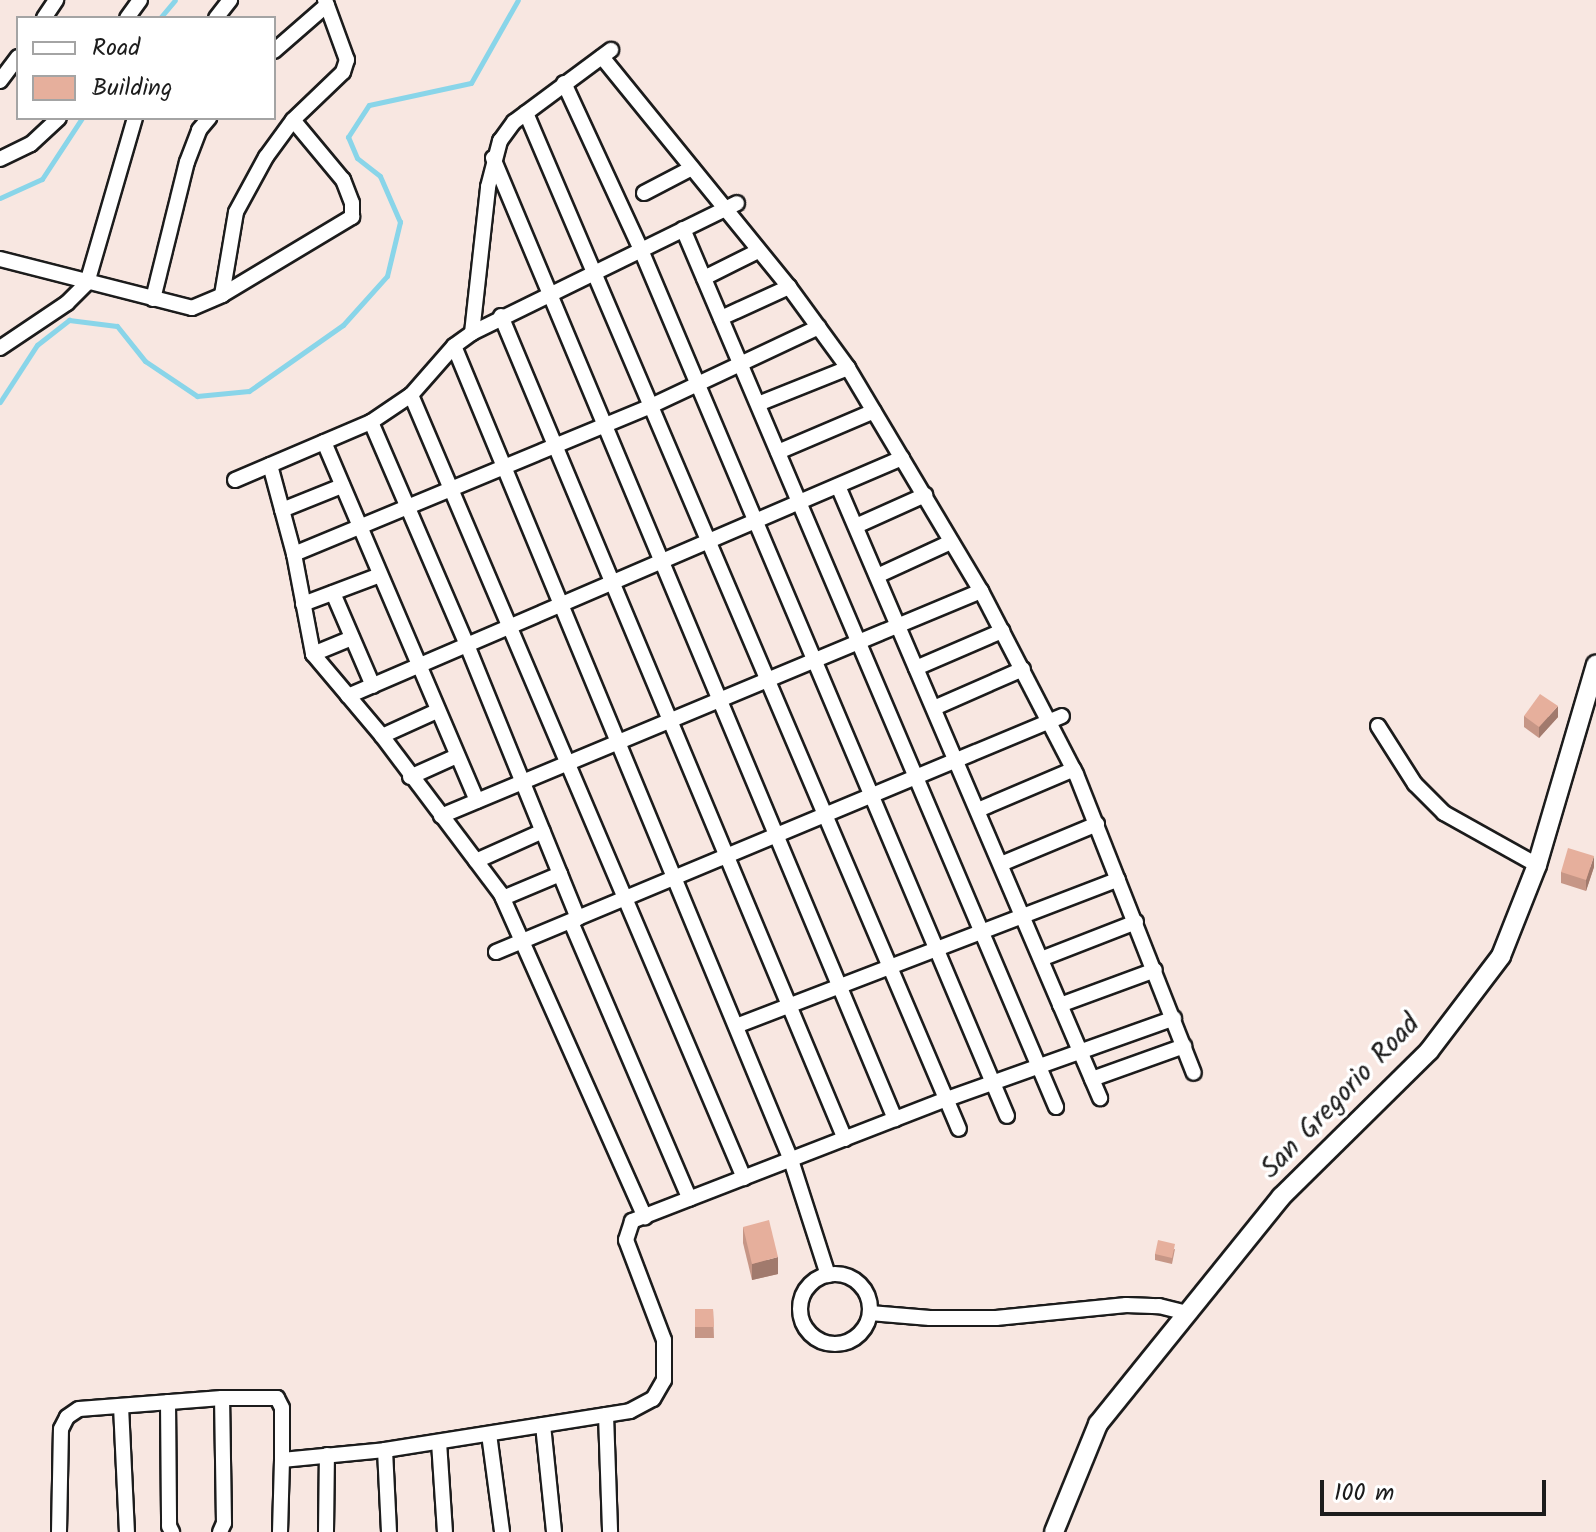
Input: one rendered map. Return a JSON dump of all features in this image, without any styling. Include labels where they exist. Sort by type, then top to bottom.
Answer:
[{"type":"street","points":[[218,16],[230,0]]},
{"type":"street","points":[[222,295],[236,212],[266,157],[293,120],[343,72],[347,60],[326,2],[276,49]]},
{"type":"street","points":[[472,333],[493,158],[500,141],[526,113],[606,54],[692,168],[731,206],[758,251],[789,287],[848,368],[981,591],[1023,669],[1057,718],[1074,769],[1194,1073]]},
{"type":"street","points":[[0,81],[16,60]]},
{"type":"street","points":[[564,83],[641,250],[1007,1116]]},
{"type":"street","points":[[526,113],[959,1129]]},
{"type":"street","points":[[0,159],[31,144],[57,120]]},
{"type":"street","points":[[2,344],[67,303],[87,283],[134,120]]},
{"type":"street","points":[[153,299],[187,162],[199,130],[207,120]]},
{"type":"street","points":[[0,259],[192,308],[222,295],[352,217],[352,203],[343,180],[293,120]]},
{"type":"street","points":[[493,158],[895,1119]]},
{"type":"street","points":[[644,193],[692,168]]},
{"type":"street","points":[[235,480],[371,422],[411,395],[454,346],[472,333],[501,316],[731,206]]},
{"type":"street","points":[[683,229],[1056,1107]]},
{"type":"street","points":[[704,278],[758,251]]},
{"type":"street","points":[[721,318],[789,287]]},
{"type":"street","points":[[501,316],[845,1139]]},
{"type":"street","points":[[294,554],[504,470],[653,405],[819,327]]},
{"type":"street","points":[[454,346],[791,1160],[828,1275]]},
{"type":"street","points":[[758,404],[848,368]]},
{"type":"street","points":[[411,395],[512,626],[623,900],[744,1178]]},
{"type":"street","points":[[778,452],[874,411]]},
{"type":"street","points":[[371,422],[467,645],[560,874],[574,920],[690,1199]]},
{"type":"street","points":[[324,442],[477,801]]},
{"type":"street","points":[[348,696],[902,458]]},
{"type":"street","points":[[270,465],[294,554],[313,654],[382,736],[503,898],[645,1217]]},
{"type":"street","points":[[282,510],[342,486]]},
{"type":"street","points":[[838,486],[1100,1098]]},
{"type":"street","points":[[856,526],[925,495]]},
{"type":"street","points":[[877,576],[951,542]]},
{"type":"street","points":[[303,604],[380,575]]},
{"type":"street","points":[[441,816],[981,591]]},
{"type":"street","points":[[333,593],[373,686]]},
{"type":"street","points":[[916,668],[1002,631]]},
{"type":"street","points":[[313,654],[352,638]]},
{"type":"street","name":"San Gregorio Road","points":[[1054,1532],[1098,1424],[1281,1197],[1429,1051],[1501,956],[1537,865],[1596,664]]},
{"type":"street","points":[[934,708],[1023,669]]},
{"type":"street","points":[[382,736],[437,711]]},
{"type":"street","points":[[496,952],[1057,718]]},
{"type":"street","points":[[1378,726],[1415,784],[1444,813],[1537,865]]},
{"type":"street","points":[[410,777],[457,756]]},
{"type":"street","points":[[978,810],[1074,769]]},
{"type":"street","points":[[1001,864],[1097,824]]},
{"type":"street","points":[[476,861],[543,831]]},
{"type":"street","points":[[503,898],[560,874]]},
{"type":"street","points":[[736,1026],[1118,879]]},
{"type":"street","points":[[1041,959],[1136,922]]},
{"type":"street","points":[[1060,1005],[1155,970]]},
{"type":"street","points":[[282,1460],[385,1450],[630,1411],[653,1399],[664,1380],[664,1340],[626,1240],[632,1221],[947,1099],[1174,1018]]},
{"type":"street","points":[[1092,1079],[1184,1046]]},
{"type":"street","points":[[828,1275],[844,1275],[858,1283],[868,1297],[870,1313],[864,1329],[851,1340],[834,1344],[811,1334],[799,1312],[802,1295],[812,1282],[828,1275]]},
{"type":"street","points":[[870,1313],[930,1318],[996,1318],[1126,1305],[1159,1306],[1187,1313]]},
{"type":"street","points":[[220,1532],[224,1523],[222,1398]]},
{"type":"street","points":[[59,1532],[61,1429],[67,1417],[79,1409],[222,1398],[277,1398],[282,1408],[280,1532]]},
{"type":"street","points":[[168,1402],[169,1526],[172,1532]]},
{"type":"street","points":[[121,1406],[127,1532]]},
{"type":"street","points":[[606,1415],[610,1532]]},
{"type":"street","points":[[543,1425],[554,1532]]},
{"type":"street","points":[[489,1434],[502,1532]]},
{"type":"street","points":[[439,1442],[445,1532]]},
{"type":"street","points":[[385,1450],[389,1532]]},
{"type":"street","points":[[326,1532],[327,1455]]},
{"type":"building","points":[[1540,694],[1558,706],[1539,727],[1524,716]]},
{"type":"building","points":[[1568,848],[1594,856],[1586,880],[1561,872]]},
{"type":"building","points":[[769,1220],[778,1257],[752,1264],[743,1227]]},
{"type":"building","points":[[1158,1240],[1175,1244],[1172,1258],[1155,1254]]},
{"type":"building","points":[[695,1309],[713,1309],[714,1327],[695,1327]]},
{"type":"waterway","points":[[162,16],[175,0]]},
{"type":"waterway","points":[[0,402],[37,345],[69,320],[117,326],[145,361],[197,396],[249,391],[343,325],[387,276],[400,222],[380,176],[357,158],[348,137],[369,105],[471,83],[518,0]]},
{"type":"waterway","points":[[0,198],[42,179],[81,120]]}]
